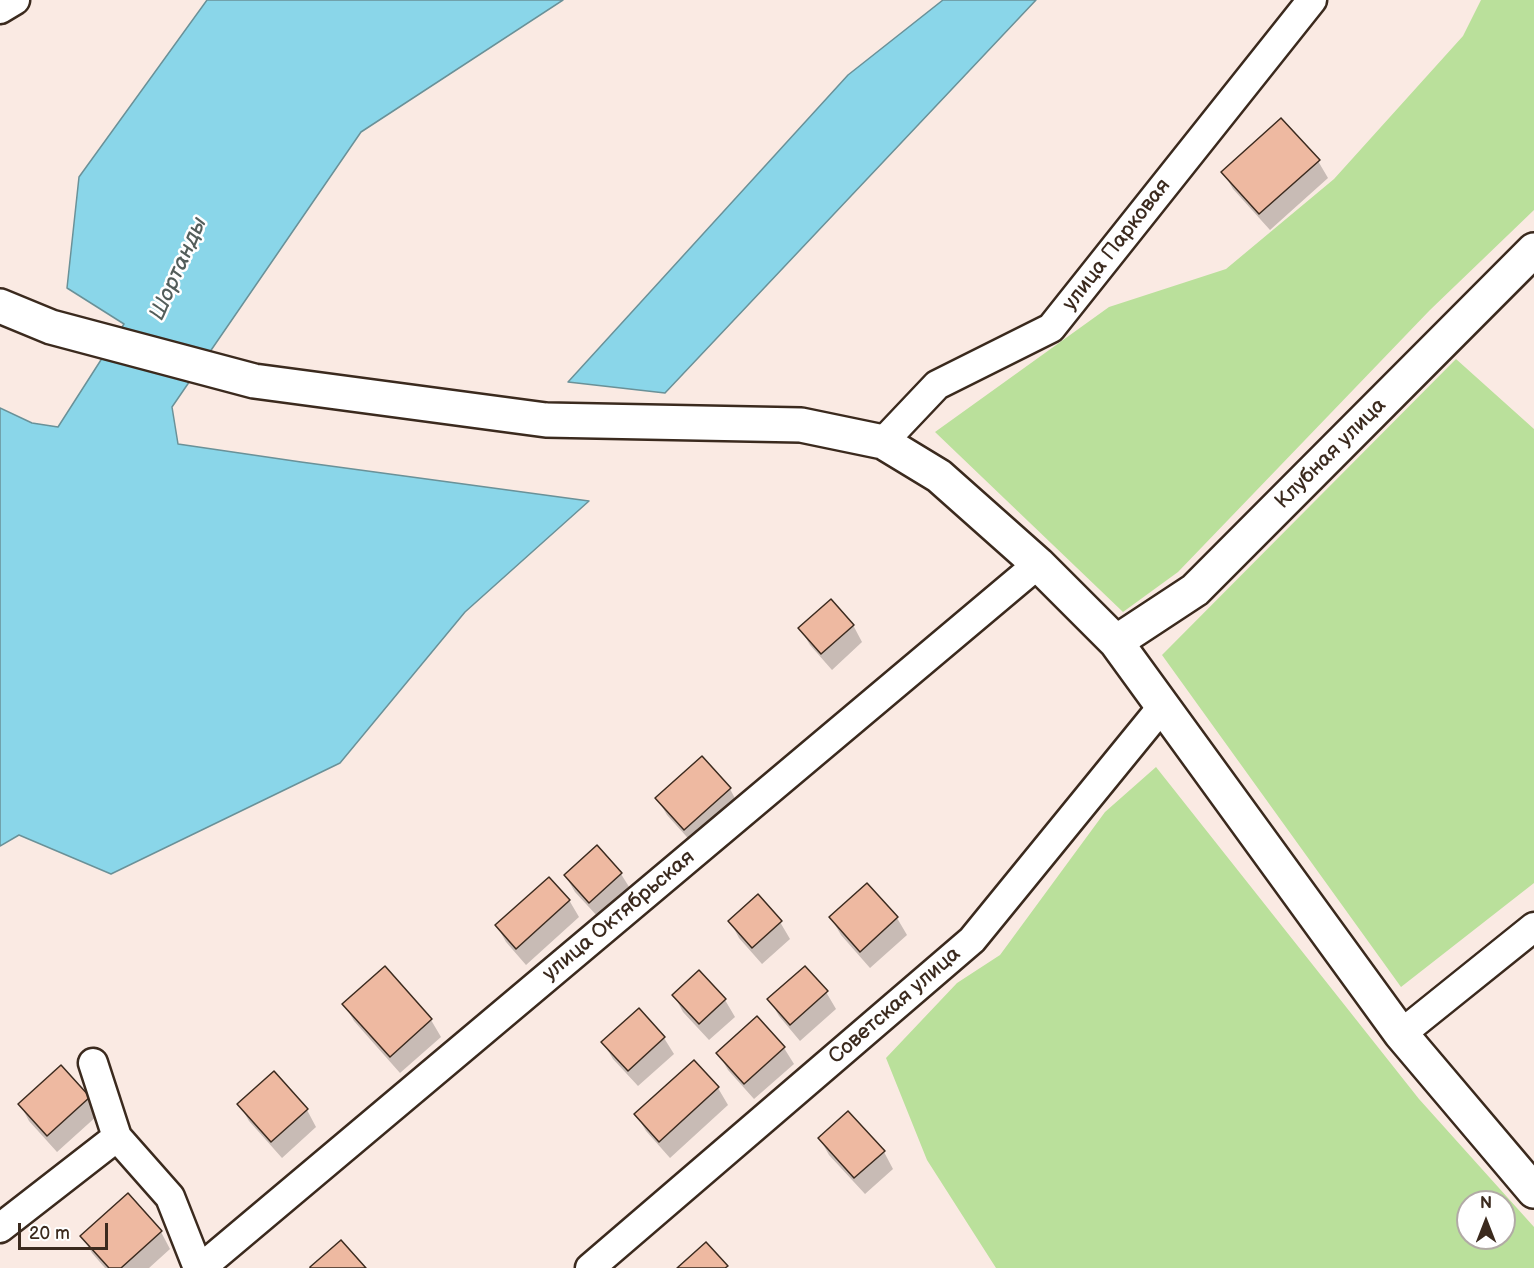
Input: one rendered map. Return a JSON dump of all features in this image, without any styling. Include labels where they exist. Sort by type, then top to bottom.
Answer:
[{"type":"street","points":[[0,9],[15,0]]},
{"type":"street","name":"улица Парковая","points":[[883,442],[937,385],[1051,328],[1312,0]]},
{"type":"street","name":"Клубная улица","points":[[1116,642],[1195,590],[1534,250]]},
{"type":"street","points":[[0,306],[51,327],[254,381],[546,420],[801,425],[883,442],[939,476],[1038,564],[1116,642],[1401,1034],[1534,1191]]},
{"type":"street","name":"улица Октябрьская","points":[[199,1268],[1038,564]]},
{"type":"street","name":"Советская улица","points":[[590,1268],[972,940],[1162,707]]},
{"type":"street","points":[[1401,1034],[1534,927]]},
{"type":"street","points":[[93,1063],[117,1137],[170,1197],[199,1268]]},
{"type":"street","points":[[0,1228],[117,1137]]},
{"type":"green space","points":[[1481,0],[1534,0],[1534,210],[1430,310],[1178,572],[1123,612],[935,432],[1109,307],[1226,269],[1334,179],[1463,36]]},
{"type":"green space","points":[[1456,359],[1534,429],[1534,883],[1401,987],[1162,655]]},
{"type":"green space","points":[[1156,767],[1419,1099],[1501,1190],[1456,1190],[1456,1250],[1516,1250],[1516,1207],[1534,1227],[1534,1268],[996,1268],[927,1160],[886,1058],[957,983],[1000,955],[1105,812]]},
{"type":"water","name":"Шортанды","points":[[207,0],[563,0],[361,132],[172,407],[178,444],[589,501],[465,612],[340,763],[111,874],[19,835],[0,846],[0,408],[32,423],[58,427],[124,324],[67,288],[79,177]]},
{"type":"water","points":[[943,0],[1036,0],[665,393],[568,382],[848,75]]},
{"type":"building","points":[[1281,118],[1320,160],[1259,214],[1221,172]]},
{"type":"building","points":[[831,599],[854,625],[821,654],[798,628]]},
{"type":"building","points":[[702,756],[731,788],[684,830],[655,798]]},
{"type":"building","points":[[597,845],[622,873],[589,903],[564,875]]},
{"type":"building","points":[[549,877],[570,900],[516,949],[495,925]]},
{"type":"building","points":[[867,883],[898,917],[860,952],[829,917]]},
{"type":"building","points":[[758,894],[782,921],[752,948],[728,921]]},
{"type":"building","points":[[385,966],[432,1019],[390,1057],[342,1004]]},
{"type":"building","points":[[805,966],[828,991],[790,1025],[767,999]]},
{"type":"building","points":[[699,970],[726,999],[699,1024],[672,995]]},
{"type":"building","points":[[639,1008],[665,1037],[628,1071],[601,1042]]},
{"type":"building","points":[[757,1016],[785,1047],[744,1084],[716,1053]]},
{"type":"building","points":[[694,1060],[719,1087],[659,1142],[634,1114]]},
{"type":"building","points":[[61,1065],[90,1097],[47,1136],[18,1104]]},
{"type":"building","points":[[274,1071],[308,1109],[271,1142],[237,1104]]},
{"type":"building","points":[[848,1111],[885,1151],[854,1178],[818,1138]]},
{"type":"building","points":[[128,1193],[162,1231],[121,1268],[109,1268],[80,1236]]},
{"type":"building","points":[[341,1240],[366,1268],[310,1268],[310,1267]]},
{"type":"building","points":[[706,1242],[728,1266],[725,1268],[677,1268]]}]
